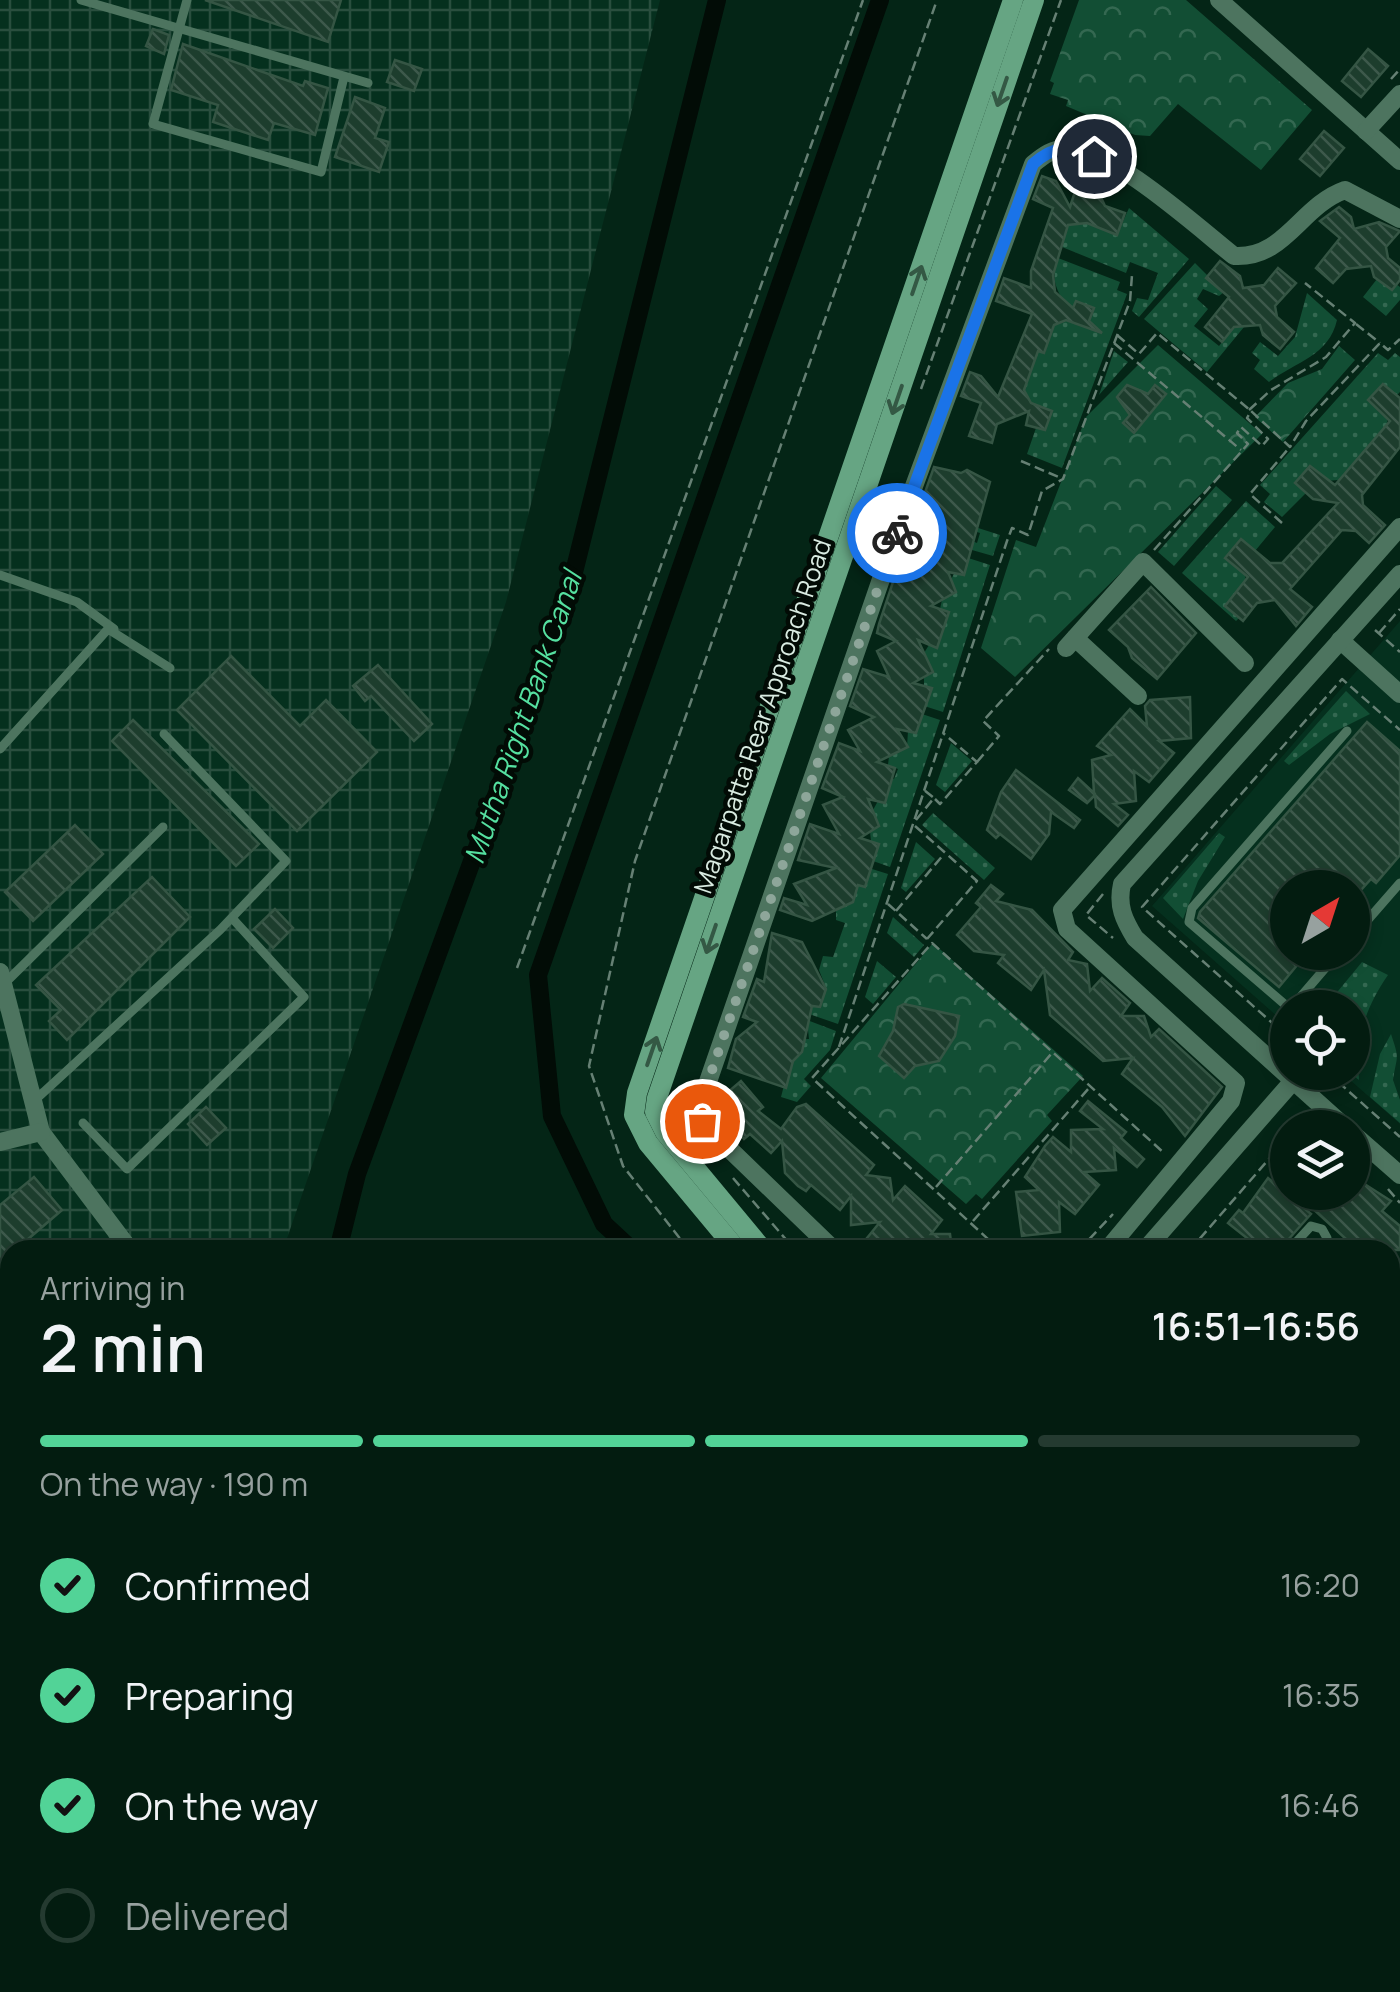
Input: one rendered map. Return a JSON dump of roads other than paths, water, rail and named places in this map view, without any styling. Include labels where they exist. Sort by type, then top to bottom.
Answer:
[{"type":"street","name":"Magarpatta Rear Approach Road","points":[[730,1240],[648,1143],[634,1115],[637,1094],[1013,0]]},
{"type":"street","name":"Magarpatta Rear Approach Road","points":[[755,1240],[664,1132],[655,1112],[657,1098],[1034,0]]},
{"type":"street","points":[[1221,1],[1400,161]]},
{"type":"street","points":[[1366,132],[1400,94]]},
{"type":"street","points":[[824,1240],[718,1139],[702,1121],[700,1105],[900,524],[1033,164],[1047,152],[1071,147],[1116,166],[1234,256],[1256,258],[1325,197],[1345,190],[1400,219]]},
{"type":"street","points":[[1115,1240],[1231,1100],[1236,1083],[1067,928],[1062,910],[1400,527]]},
{"type":"street","points":[[1138,696],[1065,644],[1143,562],[1245,663]]},
{"type":"street","points":[[1270,1060],[1135,938],[1124,919],[1119,898],[1122,884],[1400,574]]},
{"type":"street","points":[[1340,640],[1400,694]]},
{"type":"street","points":[[1258,686],[1281,707]]},
{"type":"street","points":[[1,979],[41,1132],[122,1240]]},
{"type":"street","points":[[1154,1240],[1285,1090]]},
{"type":"street","points":[[1303,1090],[1326,1110]]},
{"type":"street","points":[[0,1142],[41,1132]]},
{"type":"street","points":[[1370,1149],[1400,1175]]},
{"type":"street","points":[[1123,1232],[1133,1240]]},
{"type":"lane","points":[[81,0],[368,84]]},
{"type":"lane","points":[[187,0],[153,124],[321,172],[344,76]]},
{"type":"lane","points":[[0,575],[77,602],[170,668]]},
{"type":"lane","points":[[0,749],[100,634],[116,630]]},
{"type":"lane","points":[[1270,991],[1190,922],[1192,908],[1347,731]]},
{"type":"lane","points":[[34,1102],[232,918],[286,860],[164,734]]},
{"type":"lane","points":[[1,979],[164,827]]},
{"type":"lane","points":[[1370,918],[1400,884]]},
{"type":"lane","points":[[84,1123],[128,1169],[304,997],[232,918]]},
{"type":"lane","points":[[1306,990],[1324,970]]},
{"type":"lane","points":[[1298,1240],[1311,1226],[1322,1229],[1327,1240]]},
{"type":"waterway","name":"Mutha Right Bank Canal","points":[[340,1240],[357,1174],[565,608],[717,0]]},
{"type":"waterway","points":[[621,1240],[604,1224],[552,1116],[538,975],[880,0]]}]
